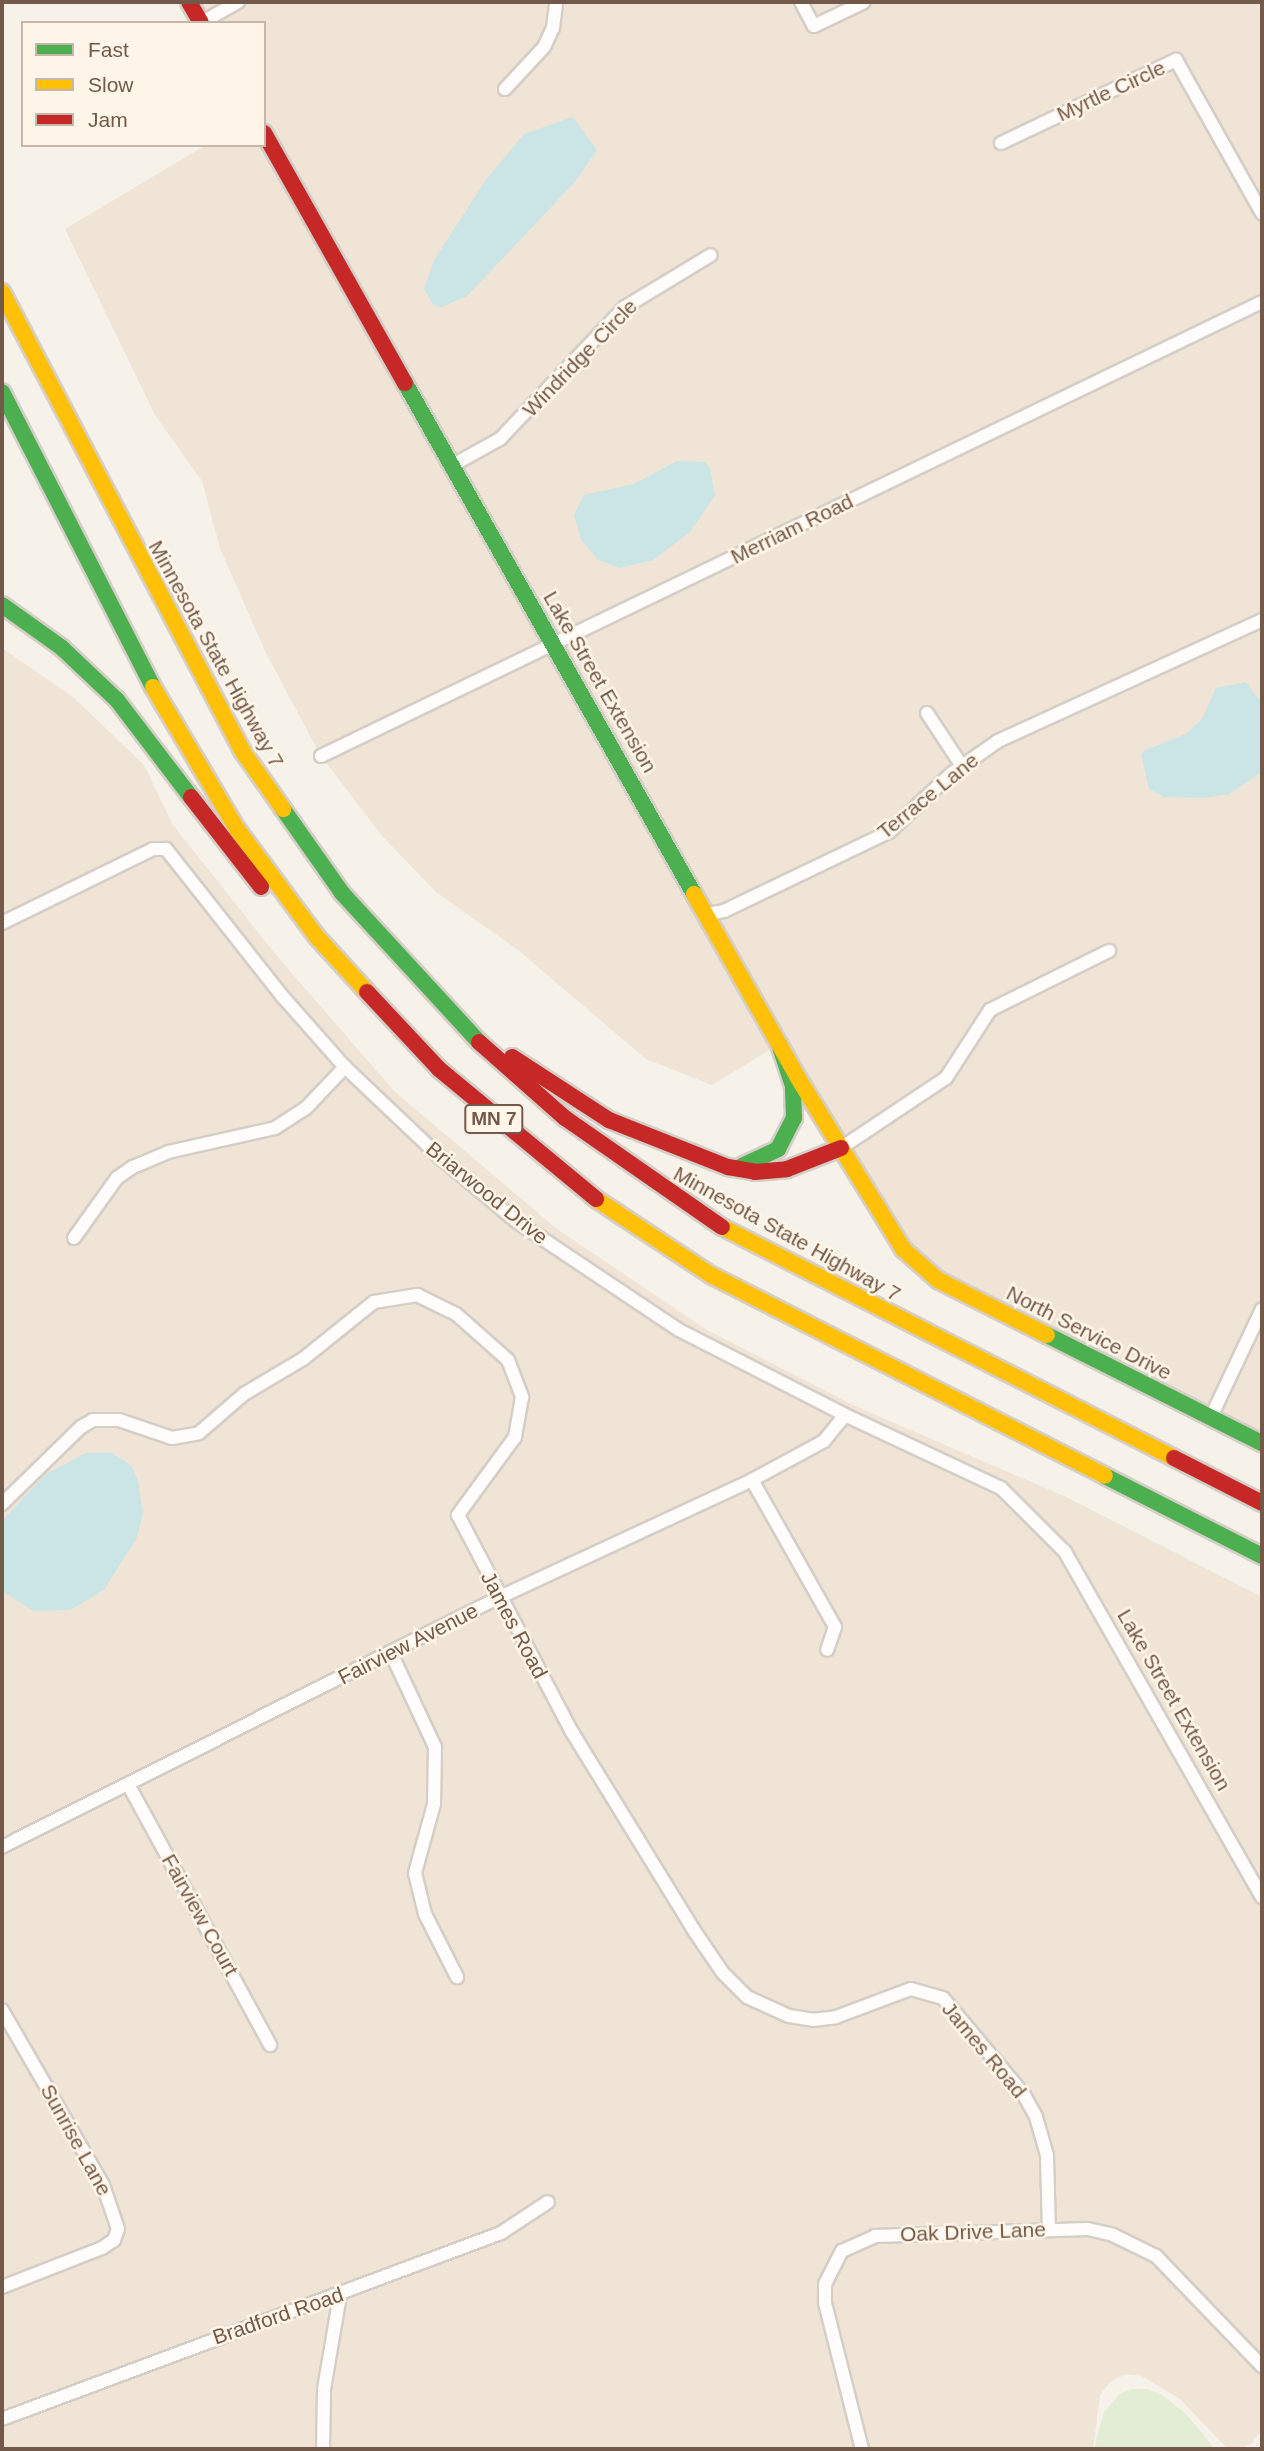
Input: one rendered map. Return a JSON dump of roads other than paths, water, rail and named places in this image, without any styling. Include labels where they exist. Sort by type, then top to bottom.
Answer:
[{"type":"main road","points":[[189,2],[200,21]]},
{"type":"main road","name":"Lake Street Extension","points":[[266,137],[779,1044],[903,1250]]},
{"type":"main road","points":[[2,286],[21,328]]},
{"type":"main road","name":"Minnesota State Highway 7","points":[[2,292],[243,752],[334,882],[414,976],[475,1038],[565,1118],[715,1223],[1262,1503]]},
{"type":"main road","name":"MN 7","points":[[2,392],[154,689],[210,787],[295,909],[378,1008],[474,1102],[544,1161],[711,1275],[1262,1556]]},
{"type":"main road","points":[[2,605],[62,648],[117,700],[283,914],[378,1008]]},
{"type":"main road","points":[[414,976],[510,1056],[609,1120],[728,1167],[755,1172],[786,1169],[841,1148]]},
{"type":"main road","points":[[728,1167],[768,1156],[791,1127],[796,1104],[779,1044]]},
{"type":"main road","name":"North Service Drive","points":[[903,1250],[938,1280],[1262,1443]]},
{"type":"street","points":[[205,21],[238,2]]},
{"type":"street","points":[[505,89],[544,47],[553,28],[556,2]]},
{"type":"street","points":[[801,2],[814,26],[864,2]]},
{"type":"street","name":"Myrtle Circle","points":[[1001,143],[1175,60],[1262,213]]},
{"type":"street","name":"Windridge Circle","points":[[453,465],[500,439],[625,307],[711,255]]},
{"type":"street","name":"Merriam Road","points":[[321,756],[1262,302]]},
{"type":"street","name":"Terrace Lane","points":[[707,914],[724,911],[872,842],[910,815],[962,766],[998,741],[1262,620]]},
{"type":"street","points":[[927,713],[962,766]]},
{"type":"street","name":"Briarwood Drive","points":[[2,923],[153,849],[166,849],[275,987],[345,1067],[440,1158],[516,1221],[600,1280],[679,1330],[845,1415],[1001,1488],[1044,1527]]},
{"type":"street","points":[[841,1148],[946,1078],[990,1010],[1109,951]]},
{"type":"street","points":[[74,1238],[117,1178],[133,1167],[168,1152],[275,1128],[306,1108],[345,1067]]},
{"type":"street","name":"James Road","points":[[2,1504],[80,1427],[93,1420],[119,1420],[173,1438],[199,1433],[244,1394],[303,1359],[374,1302],[417,1295],[438,1301],[499,1350],[520,1384],[522,1411],[515,1437],[458,1515],[498,1598],[642,1850],[723,1973],[747,1997],[775,2011],[813,2020],[836,2017],[911,1989],[943,1998],[1016,2084],[1036,2117],[1047,2155],[1049,2230]]},
{"type":"street","points":[[1210,1417],[1262,1308]]},
{"type":"street","name":"Fairview Avenue","points":[[2,1847],[129,1786],[498,1598],[752,1480],[824,1441],[845,1415]]},
{"type":"street","points":[[752,1480],[835,1627],[827,1650]]},
{"type":"street","name":"Lake Street Extension","points":[[1044,1527],[1081,1579],[1262,1897]]},
{"type":"street","points":[[391,1653],[435,1747],[437,1786],[415,1872],[425,1914],[457,1977]]},
{"type":"street","name":"Fairview Court","points":[[129,1786],[271,2045]]},
{"type":"street","name":"Sunrise Lane","points":[[2,2010],[103,2185],[118,2229],[114,2240],[102,2248],[2,2287]]},
{"type":"street","name":"Bradford Road","points":[[2,2419],[248,2325],[340,2295],[501,2233],[548,2202]]},
{"type":"street","name":"Oak Drive Lane","points":[[862,2449],[825,2302],[828,2275],[842,2250],[876,2236],[1049,2230],[1101,2232],[1156,2256],[1262,2366]]},
{"type":"street","points":[[323,2449],[324,2389],[340,2295]]},
{"type":"water","points":[[573,117],[597,150],[575,182],[467,296],[441,307],[433,304],[424,289],[434,260],[486,180],[524,134]]},
{"type":"water","points":[[677,461],[705,462],[710,469],[715,495],[690,532],[653,560],[620,568],[598,560],[581,539],[574,515],[584,495],[634,484]]},
{"type":"water","points":[[1246,682],[1262,703],[1262,772],[1229,794],[1205,798],[1164,797],[1149,789],[1141,754],[1186,734],[1202,719],[1216,688]]},
{"type":"water","points":[[86,1453],[112,1453],[131,1465],[138,1481],[143,1514],[136,1539],[104,1590],[70,1610],[34,1611],[2,1591],[2,1521],[46,1474]]}]
